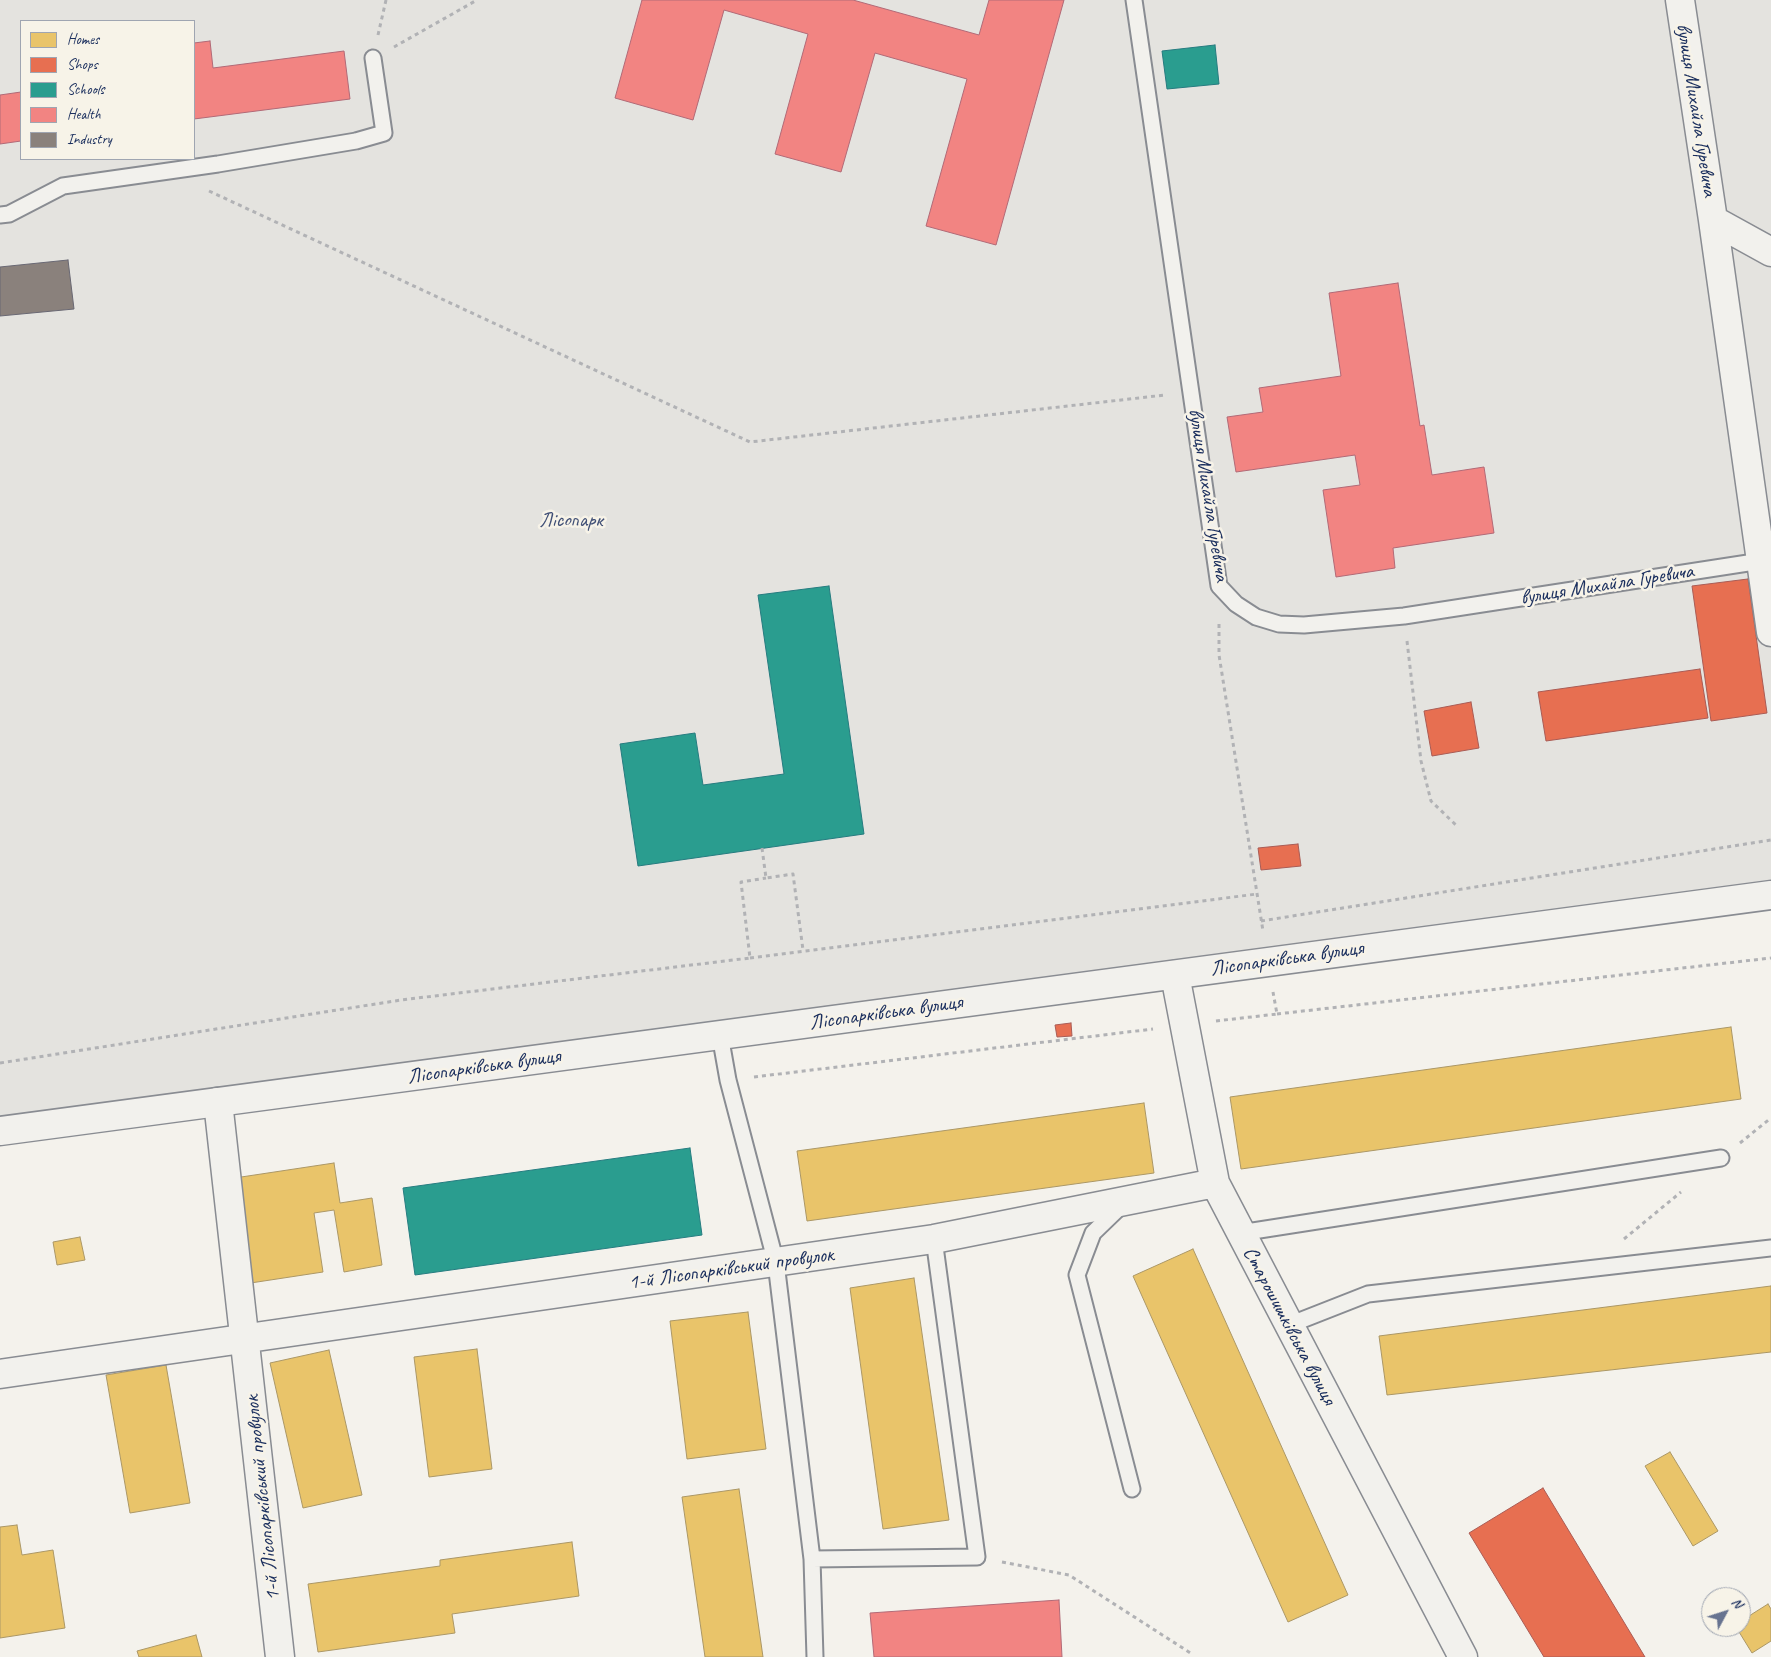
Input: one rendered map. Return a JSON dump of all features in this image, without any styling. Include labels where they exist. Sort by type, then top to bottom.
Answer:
[{"type":"street","name":"вулиця Михайла Гуревича","points":[[1680,0],[1771,632]]},
{"type":"street","name":"вулиця Михайла Гуревича","points":[[1713,220],[1771,252]]},
{"type":"street","name":"Лісопарківська вулиця","points":[[0,1131],[1771,895]]},
{"type":"street","name":"Старошишківська вулиця","points":[[1175,974],[1215,1183],[1463,1657]]},
{"type":"street","name":"1-й Лісопарківський провулок","points":[[218,1102],[280,1657]]},
{"type":"street","name":"1-й Лісопарківський провулок","points":[[0,1374],[246,1340],[934,1239],[1215,1183]]},
{"type":"lane","name":"вулиця Михайла Гуревича","points":[[1134,0],[1219,586],[1236,604],[1256,617],[1280,624],[1304,625],[1404,616],[1761,561]]},
{"type":"lane","points":[[0,216],[9,214],[63,186],[166,172],[356,141],[384,133],[373,58]]},
{"type":"lane","points":[[720,1035],[728,1080],[776,1263],[812,1560],[815,1657]]},
{"type":"lane","points":[[1240,1233],[1722,1158]]},
{"type":"lane","points":[[1126,1201],[1094,1233],[1077,1276],[1132,1489]]},
{"type":"lane","points":[[812,1560],[976,1556],[934,1239]]},
{"type":"lane","points":[[1289,1325],[1368,1294],[1771,1248]]},
{"type":"path","points":[[373,58],[386,0]]},
{"type":"path","points":[[373,58],[476,0]]},
{"type":"path","points":[[166,172],[750,442],[1191,392]]},
{"type":"path","points":[[1219,586],[1219,655],[1277,1014]]},
{"type":"path","points":[[1404,616],[1420,761],[1431,801],[1458,827]]},
{"type":"path","points":[[1261,921],[1771,840]]},
{"type":"path","points":[[762,848],[766,878]]},
{"type":"path","points":[[750,958],[741,882],[793,874],[804,950]]},
{"type":"path","points":[[0,1062],[401,1000],[1257,894]]},
{"type":"path","points":[[728,1080],[1277,1014],[1771,958]]},
{"type":"path","points":[[1722,1158],[1771,1118]]},
{"type":"path","points":[[1587,1269],[1684,1189]]},
{"type":"path","points":[[976,1556],[1069,1575],[1192,1654]]},
{"type":"shaded area","name":"Лісопарк","points":[[0,0],[1771,0],[1771,881],[1258,952],[0,1117]]},
{"type":"building: Homes","points":[[1731,1027],[1741,1099],[1241,1169],[1230,1097]]},
{"type":"building: Homes","points":[[1144,1103],[1154,1173],[807,1221],[797,1151]]},
{"type":"building: Homes","points":[[334,1163],[340,1203],[372,1198],[382,1265],[344,1272],[334,1210],[314,1213],[323,1272],[244,1284],[228,1179]]},
{"type":"building: Homes","points":[[80,1237],[85,1260],[57,1265],[53,1242]]},
{"type":"building: Homes","points":[[1193,1249],[1348,1595],[1288,1622],[1133,1276]]},
{"type":"building: Homes","points":[[914,1278],[949,1520],[883,1529],[850,1288]]},
{"type":"building: Homes","points":[[1771,1286],[1771,1352],[1387,1395],[1379,1336]]},
{"type":"building: Homes","points":[[748,1312],[766,1449],[687,1459],[670,1321]]},
{"type":"building: Homes","points":[[477,1349],[492,1469],[429,1477],[414,1357]]},
{"type":"building: Homes","points":[[329,1350],[362,1495],[303,1508],[270,1363]]},
{"type":"building: Homes","points":[[166,1365],[190,1503],[130,1513],[106,1375]]},
{"type":"building: Homes","points":[[1670,1452],[1718,1531],[1693,1546],[1645,1466]]},
{"type":"building: Homes","points":[[739,1489],[763,1657],[705,1657],[682,1497]]},
{"type":"building: Homes","points":[[17,1525],[22,1555],[53,1550],[65,1628],[0,1638],[0,1527]]},
{"type":"building: Homes","points":[[572,1542],[579,1596],[452,1614],[455,1633],[318,1652],[308,1584],[440,1566],[440,1560]]},
{"type":"building: Homes","points":[[1768,1604],[1771,1609],[1771,1641],[1752,1653],[1742,1637],[1751,1637],[1751,1615]]},
{"type":"building: Homes","points":[[196,1635],[202,1657],[139,1657],[137,1651]]},
{"type":"building: Shops","points":[[1748,579],[1767,713],[1711,721],[1692,586]]},
{"type":"building: Shops","points":[[1700,669],[1708,718],[1546,741],[1538,692]]},
{"type":"building: Shops","points":[[1471,702],[1479,748],[1432,756],[1424,711]]},
{"type":"building: Shops","points":[[1298,844],[1301,866],[1261,870],[1258,848]]},
{"type":"building: Shops","points":[[1071,1023],[1072,1036],[1057,1037],[1055,1025]]},
{"type":"building: Shops","points":[[1543,1488],[1645,1657],[1544,1657],[1469,1533]]},
{"type":"building: Schools","points":[[1215,45],[1219,84],[1167,89],[1162,51]]},
{"type":"building: Schools","points":[[829,586],[864,834],[638,866],[620,744],[695,733],[703,785],[784,774],[758,595]]},
{"type":"building: Schools","points":[[690,1148],[702,1235],[415,1275],[403,1188]]},
{"type":"building: Health","points":[[642,0],[853,0],[979,35],[989,0],[1064,0],[996,245],[926,226],[967,79],[875,53],[841,172],[775,154],[808,34],[724,10],[693,120],[615,98]]},
{"type":"building: Health","points":[[210,41],[213,68],[344,51],[350,99],[195,119],[195,43]]},
{"type":"building: Health","points":[[20,92],[20,141],[0,144],[0,95]]},
{"type":"building: Health","points":[[1398,283],[1420,426],[1424,425],[1432,475],[1484,467],[1494,533],[1393,548],[1395,568],[1336,577],[1323,490],[1360,485],[1355,455],[1236,472],[1227,417],[1263,412],[1259,388],[1341,376],[1329,293]]},
{"type":"building: Health","points":[[1059,1600],[1062,1657],[874,1657],[870,1613]]},
{"type":"building: Industry","points":[[68,260],[74,309],[0,316],[0,267]]}]
